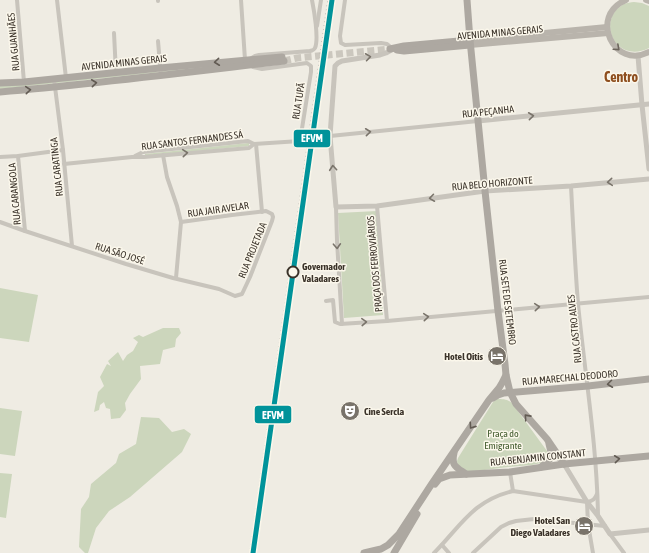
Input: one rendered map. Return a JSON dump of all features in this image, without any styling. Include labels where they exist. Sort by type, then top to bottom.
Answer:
[{"type":"main road","name":"RUA SETE DE SETEMBRO","points":[[467,0],[485,190],[506,375]]},
{"type":"main road","points":[[626,0],[613,9],[608,18],[607,30],[611,42],[623,53],[630,55],[638,56],[649,52]]},
{"type":"main road","name":"AVENIDA MINAS GERAIS","points":[[392,49],[404,46],[607,30]]},
{"type":"main road","name":"AVENIDA MINAS GERAIS","points":[[0,83],[24,82],[160,68],[284,59]]},
{"type":"main road","name":"AVENIDA MINAS GERAIS","points":[[0,92],[161,76],[248,61]]},
{"type":"main road","points":[[364,553],[381,549],[388,545],[399,534],[454,451],[499,388],[506,375]]},
{"type":"main road","name":"RUA MARECHAL DEODORO","points":[[506,375],[510,392],[588,386],[649,379]]},
{"type":"main road","points":[[489,400],[498,395],[510,392],[516,404],[547,439],[564,464]]},
{"type":"main road","points":[[533,469],[540,467],[550,459],[551,452],[547,439]]},
{"type":"main road","points":[[454,451],[452,460],[454,464],[466,474]]},
{"type":"main road","name":"RUA BENJAMIN CONSTANT","points":[[394,553],[434,486],[438,480],[443,478],[466,474],[510,472],[564,464],[649,456]]},
{"type":"street","name":"RUA GUANHÃES","points":[[17,0],[24,82]]},
{"type":"street","points":[[57,0],[66,78]]},
{"type":"street","points":[[241,0],[248,61]]},
{"type":"street","points":[[312,0],[316,32]]},
{"type":"street","points":[[316,32],[321,0]]},
{"type":"street","name":"AVENIDA MINAS GERAIS","points":[[330,136],[336,64],[342,61],[380,55],[392,49],[387,44],[381,43],[345,45],[341,43],[340,36],[345,0]]},
{"type":"street","name":"AVENIDA MINAS GERAIS","points":[[309,64],[262,69],[248,61],[259,55],[310,51],[314,49],[316,45],[316,32]]},
{"type":"street","points":[[114,33],[116,73]]},
{"type":"street","points":[[158,41],[161,76]]},
{"type":"street","points":[[638,56],[649,169]]},
{"type":"street","name":"RUA TUPÃ","points":[[300,141],[312,68],[309,64]]},
{"type":"street","name":"RUA CARATINGA","points":[[54,79],[63,150],[72,246]]},
{"type":"street","name":"RUA PEÇANHA","points":[[330,136],[649,104]]},
{"type":"street","points":[[330,136],[336,207],[342,324]]},
{"type":"street","name":"RUA SANTOS FERNANDES SÁ","points":[[132,157],[143,152],[248,141],[255,144],[300,141]]},
{"type":"street","name":"RUA SANTOS FERNANDES SÁ","points":[[64,164],[249,148],[255,144]]},
{"type":"street","name":"RUA JAIR AVELAR","points":[[180,222],[262,212],[255,144]]},
{"type":"street","points":[[0,157],[63,150]]},
{"type":"street","points":[[163,155],[167,177],[180,222],[176,278]]},
{"type":"street","name":"RUA CARANGOLA","points":[[18,156],[25,231]]},
{"type":"street","name":"RUA BELO HORIZONTE","points":[[336,207],[377,206],[485,190],[571,186],[649,179]]},
{"type":"street","name":"RUA CASTRO ALVES","points":[[571,186],[578,304],[596,462],[598,516]]},
{"type":"street","name":"PRAÇA DOS FERROVIÁRIOS","points":[[377,206],[387,321]]},
{"type":"street","name":"RUA PROJETADA","points":[[235,296],[244,292],[272,221],[272,215],[270,213],[266,211],[262,212]]},
{"type":"street","name":"RUA SÃO JOSÉ","points":[[0,222],[126,264],[219,289],[235,296]]},
{"type":"street","points":[[326,301],[333,300],[335,322],[342,324],[649,297]]},
{"type":"street","points":[[564,464],[587,502],[624,553]]},
{"type":"street","points":[[510,472],[513,491]]},
{"type":"street","points":[[434,553],[475,509],[487,500],[498,496],[513,491],[587,502],[594,500],[598,494]]},
{"type":"street","points":[[587,502],[588,524],[593,553]]},
{"type":"street","points":[[473,553],[501,527],[509,522],[534,519],[605,526]]},
{"type":"street","points":[[610,534],[649,530]]},
{"type":"street","points":[[442,545],[449,553]]},
{"type":"street","points":[[618,553],[619,545]]},
{"type":"green space","points":[[634,2],[649,6],[649,48],[637,52],[627,50],[619,46],[613,38],[610,29],[611,20],[615,11],[624,4]]},
{"type":"green space","points":[[249,63],[0,89],[0,86]]},
{"type":"green space","points":[[249,143],[249,146],[145,156],[145,154]]},
{"type":"green space","points":[[377,211],[383,315],[344,318],[338,213]]},
{"type":"green space","points":[[0,288],[38,295],[29,342],[0,338]]},
{"type":"green space","points":[[163,328],[179,328],[181,333],[176,339],[175,347],[163,350],[160,364],[140,366],[141,379],[125,403],[126,410],[120,418],[111,419],[110,409],[106,408],[104,402],[100,405],[99,410],[94,412],[98,392],[104,386],[100,377],[107,364],[111,366],[108,361],[118,352],[123,361],[127,355],[133,351],[138,342],[133,338],[139,335],[143,337]]},
{"type":"green space","name":"Praça do Emigrante","points":[[497,399],[512,403],[549,454],[547,459],[541,463],[532,465],[469,472],[458,467],[458,458],[493,402]]},
{"type":"green space","points":[[0,408],[22,411],[15,456],[0,454]]},
{"type":"green space","points":[[141,417],[159,418],[172,432],[184,429],[191,434],[182,452],[130,497],[109,511],[96,528],[88,553],[85,553],[79,547],[81,509],[89,497],[91,484],[116,463],[119,454],[136,444]]},
{"type":"green space","points":[[0,473],[12,474],[6,518],[0,517]]},
{"type":"tunnel","points":[[284,61],[297,58],[390,49]]},
{"type":"railway","points":[[250,553],[328,0]]},
{"type":"transit line","name":"EFVM","points":[[253,553],[332,0]]},
{"type":"place","name":"Governador Valadares","points":[[293,272]]},
{"type":"place","name":"Hotel Oitis","points":[[497,356]]},
{"type":"place","name":"Cine Sercla","points":[[350,411]]},
{"type":"place","name":"Hotel San Diego Valadares","points":[[584,526]]},
{"type":"district","name":"Centro","points":[[621,77]]}]
